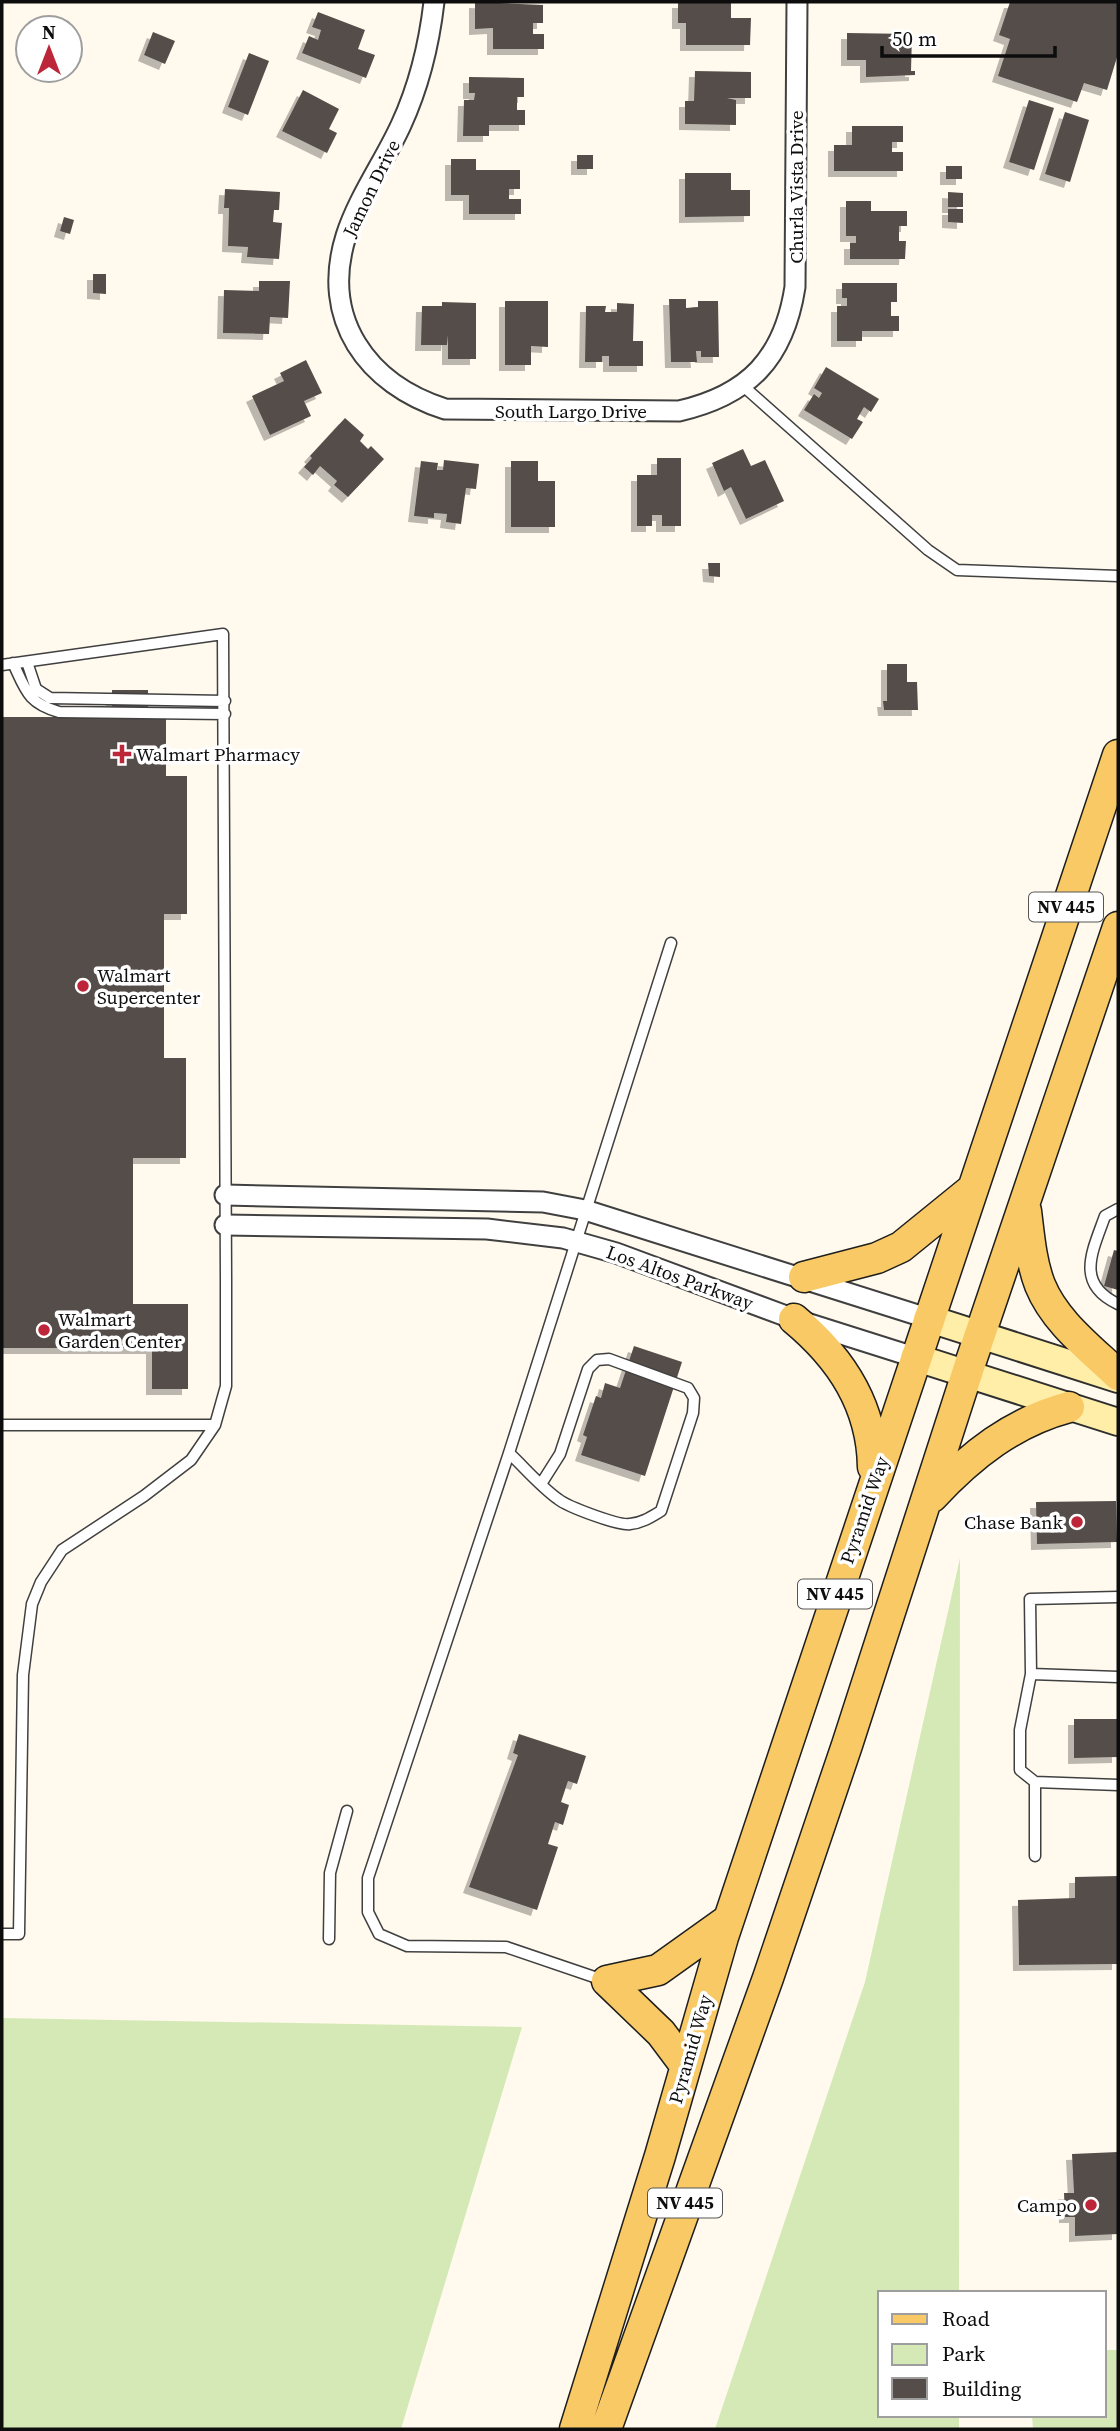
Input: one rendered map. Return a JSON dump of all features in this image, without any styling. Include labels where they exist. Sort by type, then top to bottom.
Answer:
[{"type":"main road","name":"Pyramid Way","points":[[575,2429],[728,1920],[927,1318],[1118,755]]},
{"type":"main road","name":"NV 445","points":[[606,2429],[755,2016],[927,1503],[966,1374],[1118,927]]},
{"type":"main road","points":[[804,1277],[877,1258],[901,1247],[970,1191]]},
{"type":"main road","points":[[1025,1204],[1040,1285],[1061,1319],[1118,1377]]},
{"type":"main road","name":"Los Altos Parkway","points":[[927,1318],[1118,1377]]},
{"type":"main road","points":[[794,1319],[817,1337],[860,1398],[869,1422],[873,1484]]},
{"type":"main road","name":"Los Altos Parkway","points":[[914,1357],[1118,1422]]},
{"type":"main road","points":[[927,1503],[947,1481],[1000,1436],[1027,1420],[1069,1407]]},
{"type":"main road","points":[[607,1981],[658,1970],[728,1920]]},
{"type":"main road","points":[[607,1981],[661,2033],[685,2066]]},
{"type":"street","name":"Jamon Drive","points":[[374,369],[353,340],[342,312],[339,284],[341,257],[347,233],[401,125],[419,80],[435,2]]},
{"type":"street","name":"Churla Vista Drive","points":[[765,365],[784,332],[796,287],[797,2]]},
{"type":"street","name":"South Largo Drive","points":[[374,369],[394,387],[419,401],[445,409],[679,411],[708,405],[742,385],[765,365]]},
{"type":"street","name":"Los Altos Parkway","points":[[225,1195],[543,1202],[585,1210],[927,1318]]},
{"type":"street","name":"Los Altos Parkway","points":[[225,1225],[487,1229],[576,1242],[616,1253],[794,1319],[914,1357]]},
{"type":"lane","points":[[742,385],[928,550],[957,570],[1118,576]]},
{"type":"lane","points":[[2,665],[223,634],[226,1386],[215,1425],[191,1460],[144,1496],[62,1550],[41,1582],[32,1604],[23,1675],[19,1934],[2,1934]]},
{"type":"lane","points":[[27,662],[36,689],[50,698],[225,701]]},
{"type":"lane","points":[[13,663],[30,697],[41,707],[59,712],[225,713]]},
{"type":"lane","points":[[607,1981],[506,1947],[407,1946],[379,1934],[368,1912],[368,1878],[388,1811],[509,1453],[671,943]]},
{"type":"lane","points":[[1118,1209],[1105,1216],[1093,1250],[1089,1276],[1101,1296],[1118,1304]]},
{"type":"lane","points":[[509,1453],[541,1484],[566,1504],[627,1525],[661,1511],[693,1413],[694,1398],[688,1388],[609,1359],[597,1360],[588,1369],[560,1454],[541,1484]]},
{"type":"lane","points":[[2,1425],[215,1425]]},
{"type":"lane","points":[[1118,1597],[1030,1599],[1031,1674],[1020,1730],[1020,1770],[1035,1782],[1118,1785]]},
{"type":"lane","points":[[1031,1674],[1118,1677]]},
{"type":"lane","points":[[1035,1782],[1035,1857]]},
{"type":"lane","points":[[330,1939],[330,1873],[347,1811]]},
{"type":"green space","points":[[960,1558],[959,2291],[878,2291],[878,2417],[959,2417],[959,2429],[715,2429],[865,1982]]},
{"type":"green space","points":[[2,2018],[522,2027],[401,2429],[2,2429]]},
{"type":"green space","points":[[1106,2350],[1118,2350],[1118,2429],[1033,2429],[1032,2417],[1106,2417]]},
{"type":"building","points":[[475,2],[543,5],[543,23],[533,23],[533,34],[544,34],[544,49],[493,49],[493,28],[475,29]]},
{"type":"building","points":[[678,2],[731,2],[731,18],[751,18],[750,45],[686,45],[686,23],[678,23]]},
{"type":"building","points":[[1010,2],[1118,2],[1118,54],[1107,90],[1084,83],[1077,102],[998,76],[1010,39],[999,35]]},
{"type":"building","points":[[318,12],[365,30],[358,49],[375,55],[366,78],[302,53],[309,36],[318,40],[321,30],[312,27]]},
{"type":"building","points":[[153,32],[175,41],[165,64],[144,55]]},
{"type":"building","points":[[847,33],[912,34],[911,71],[915,71],[915,75],[866,77],[866,60],[847,60]]},
{"type":"building","points":[[249,53],[269,61],[248,115],[228,107]]},
{"type":"building","points":[[695,71],[751,72],[751,98],[727,98],[736,100],[736,125],[685,124],[685,101],[694,101]]},
{"type":"building","points":[[469,77],[524,78],[524,97],[517,97],[517,110],[525,110],[525,125],[489,125],[489,136],[463,136],[464,100],[474,100],[475,93],[469,93]]},
{"type":"building","points":[[303,90],[339,109],[329,129],[337,133],[327,153],[282,131]]},
{"type":"building","points":[[1029,100],[1054,108],[1034,170],[1009,162]]},
{"type":"building","points":[[1065,112],[1089,120],[1070,182],[1045,174]]},
{"type":"building","points":[[852,126],[903,126],[903,142],[892,142],[892,152],[903,152],[903,171],[834,171],[834,145],[852,145]]},
{"type":"building","points":[[577,155],[593,155],[593,169],[577,169]]},
{"type":"building","points":[[451,159],[476,159],[476,170],[520,170],[520,189],[509,189],[509,199],[521,199],[521,214],[469,214],[469,195],[451,195]]},
{"type":"building","points":[[946,166],[962,166],[962,179],[946,179]]},
{"type":"building","points":[[685,173],[731,173],[731,190],[750,190],[750,216],[685,217]]},
{"type":"building","points":[[225,189],[280,192],[279,210],[274,210],[273,222],[282,223],[279,259],[247,257],[248,247],[228,246],[229,208],[224,208]]},
{"type":"building","points":[[948,192],[963,193],[963,207],[948,207]]},
{"type":"building","points":[[846,201],[871,201],[871,211],[907,211],[907,226],[899,226],[899,241],[906,241],[905,259],[850,259],[850,243],[856,243],[856,236],[846,236]]},
{"type":"building","points":[[948,209],[963,209],[963,223],[948,222]]},
{"type":"building","points":[[64,217],[74,220],[70,234],[60,231]]},
{"type":"building","points":[[93,274],[106,274],[106,294],[93,293]]},
{"type":"building","points":[[259,281],[290,281],[288,318],[270,317],[269,334],[223,333],[224,290],[259,291]]},
{"type":"building","points":[[842,283],[897,283],[897,302],[891,302],[891,316],[899,316],[899,331],[862,331],[862,341],[837,341],[837,306],[847,306],[847,298],[842,298]]},
{"type":"building","points":[[669,299],[686,299],[686,308],[698,307],[698,301],[718,301],[719,357],[701,357],[701,351],[696,351],[697,362],[671,362]]},
{"type":"building","points":[[505,301],[548,301],[548,347],[531,346],[531,365],[505,365]]},
{"type":"building","points":[[442,302],[476,303],[476,359],[448,359],[448,335],[447,345],[421,345],[422,306],[442,306]]},
{"type":"building","points":[[617,303],[634,304],[633,341],[643,341],[643,366],[609,366],[609,356],[602,356],[602,362],[585,362],[586,306],[606,306],[605,312],[617,312]]},
{"type":"building","points":[[306,360],[322,393],[304,401],[311,416],[270,435],[252,396],[284,381],[280,373]]},
{"type":"building","points":[[826,367],[879,399],[871,412],[864,407],[857,419],[863,422],[852,439],[804,410],[814,394],[819,398],[822,393],[814,388]]},
{"type":"building","points":[[345,418],[364,435],[360,441],[368,449],[371,446],[384,459],[348,497],[334,485],[337,481],[320,466],[313,475],[304,467],[312,458],[310,456]]},
{"type":"building","points":[[743,449],[751,466],[765,460],[784,501],[746,519],[731,487],[724,491],[712,463]]},
{"type":"building","points":[[657,458],[681,458],[681,526],[662,526],[662,515],[652,515],[652,526],[637,526],[637,475],[657,475]]},
{"type":"building","points":[[444,460],[479,464],[476,489],[466,488],[461,524],[446,522],[447,514],[434,513],[434,518],[414,516],[421,461],[438,463],[437,470],[443,470]]},
{"type":"building","points":[[511,461],[538,461],[538,481],[555,481],[555,527],[511,527]]},
{"type":"building","points":[[708,563],[720,563],[720,577],[709,576]]},
{"type":"building","points":[[887,664],[907,664],[907,682],[917,682],[918,710],[884,710],[883,701],[887,701]]},
{"type":"building","name":"Walmart Supercenter","points":[[112,690],[148,690],[148,716],[166,716],[166,776],[187,776],[187,914],[164,914],[164,1058],[186,1058],[186,1158],[133,1158],[133,1304],[188,1304],[188,1389],[152,1389],[152,1348],[2,1348],[2,717],[112,717]]},
{"type":"building","points":[[1114,1250],[1118,1251],[1118,1290],[1104,1286]]},
{"type":"building","points":[[634,1346],[682,1362],[645,1476],[581,1455],[587,1437],[583,1435],[596,1396],[601,1398],[605,1383],[620,1388]]},
{"type":"building","name":"Chase Bank","points":[[1116,1501],[1117,1542],[1037,1544],[1036,1502]]},
{"type":"building","points":[[1074,1719],[1118,1719],[1118,1757],[1074,1758]]},
{"type":"building","points":[[519,1734],[586,1756],[577,1784],[568,1781],[561,1802],[569,1805],[563,1825],[555,1822],[548,1844],[558,1847],[537,1910],[469,1887],[518,1755],[513,1753]]},
{"type":"building","points":[[1118,1876],[1118,1964],[1019,1965],[1018,1900],[1075,1898],[1075,1877]]},
{"type":"building","name":"Campo","points":[[1118,2152],[1118,2234],[1075,2236],[1075,2217],[1065,2217],[1064,2193],[1074,2193],[1072,2154]]},
{"type":"place","name":"Walmart Pharmacy","points":[[122,754]]},
{"type":"place","name":"Walmart Supercenter","points":[[83,986]]},
{"type":"place","name":"Walmart Garden Center","points":[[44,1330]]},
{"type":"place","name":"Chase Bank","points":[[1077,1522]]},
{"type":"place","name":"Campo","points":[[1091,2205]]}]
